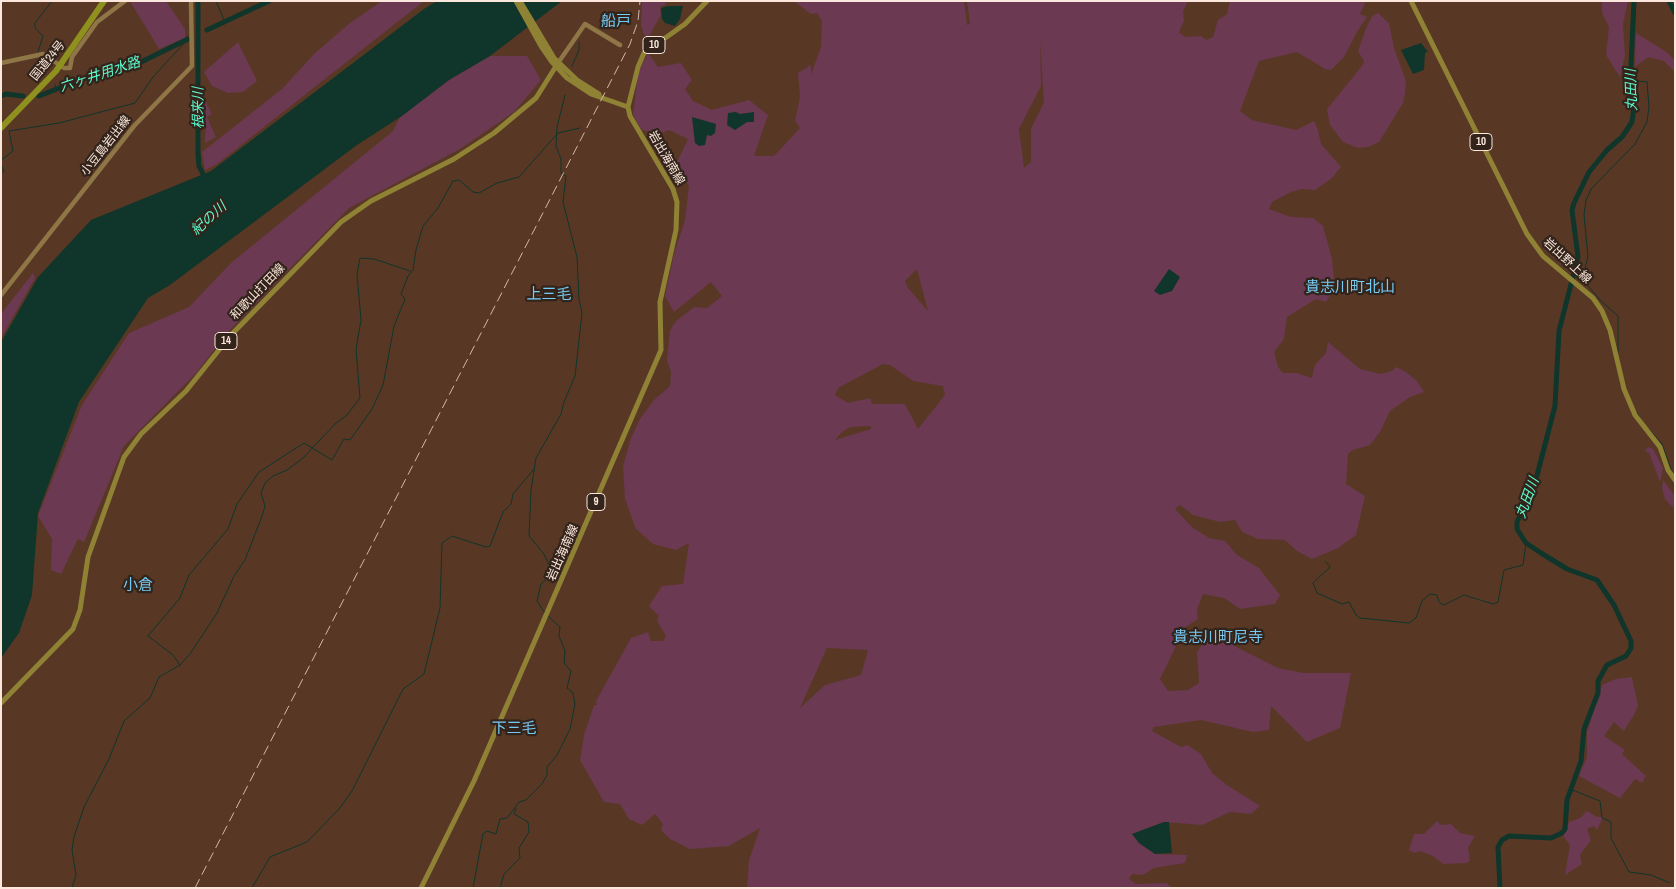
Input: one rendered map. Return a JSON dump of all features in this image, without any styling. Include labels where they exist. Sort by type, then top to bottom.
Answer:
[{"type":"highway","name":"国道24号","points":[[1,123],[58,64],[99,1]]},
{"type":"highway","name":"国道24号","points":[[1,128],[38,92],[104,1]]},
{"type":"main road","points":[[1,63],[43,54],[67,69],[70,68],[72,57],[94,26],[125,1]]},
{"type":"main road","name":"小豆島岩出線","points":[[1,295],[134,126],[192,66],[191,1]]},
{"type":"main road","points":[[516,1],[555,62],[576,80],[599,95],[628,107]]},
{"type":"main road","points":[[520,1],[555,62]]},
{"type":"main road","name":"10","points":[[628,107],[638,67],[644,53],[693,18],[707,1]]},
{"type":"main road","name":"岩出野上線","points":[[1412,1],[1527,234],[1543,256],[1593,298],[1602,311],[1610,330],[1624,389],[1635,415],[1660,447],[1668,470],[1675,480]]},
{"type":"main road","points":[[555,62],[585,24],[620,45]]},
{"type":"main road","name":"和歌山打田線","points":[[1,703],[74,629],[80,610],[88,557],[124,457],[141,434],[186,391],[231,335],[341,222],[371,201],[454,159],[494,133],[536,98],[555,62]]},
{"type":"main road","name":"岩出海南線","points":[[421,888],[474,780],[662,350],[660,302],[676,230],[677,202],[673,189],[630,116],[628,107]]},
{"type":"shaded area","points":[[130,1],[166,1],[185,29],[185,38],[159,49]]},
{"type":"shaded area","points":[[382,1],[424,1],[217,164],[205,170],[202,152],[282,89],[315,53],[350,23]]},
{"type":"shaded area","points":[[642,1],[665,1],[666,4],[660,7],[661,15],[649,36],[644,35],[641,25]]},
{"type":"shaded area","points":[[794,1],[964,1],[967,25],[970,24],[967,1],[1188,1],[1183,11],[1184,21],[1179,32],[1185,37],[1201,36],[1206,40],[1213,37],[1218,20],[1227,14],[1230,1],[1366,1],[1360,14],[1367,17],[1344,57],[1331,70],[1325,69],[1297,52],[1259,61],[1240,111],[1252,120],[1296,130],[1314,121],[1321,144],[1341,167],[1332,178],[1315,190],[1302,189],[1291,192],[1272,202],[1269,209],[1291,217],[1313,218],[1323,226],[1332,259],[1334,278],[1332,292],[1326,302],[1316,299],[1287,317],[1284,339],[1274,352],[1278,367],[1283,373],[1296,373],[1312,378],[1315,365],[1326,353],[1328,342],[1360,369],[1381,374],[1392,371],[1396,367],[1406,372],[1416,380],[1424,392],[1410,397],[1390,411],[1380,432],[1370,445],[1353,450],[1348,454],[1346,484],[1365,496],[1356,535],[1338,548],[1312,559],[1297,551],[1285,540],[1258,539],[1242,532],[1235,520],[1220,522],[1193,515],[1180,505],[1175,509],[1192,527],[1209,538],[1225,541],[1237,555],[1259,568],[1280,595],[1275,604],[1240,609],[1224,598],[1203,594],[1197,609],[1198,619],[1174,634],[1179,640],[1160,679],[1168,691],[1188,690],[1199,683],[1197,652],[1211,632],[1218,628],[1238,648],[1278,668],[1303,673],[1351,673],[1340,728],[1307,742],[1271,706],[1269,730],[1253,732],[1201,720],[1154,727],[1152,731],[1181,747],[1187,745],[1201,754],[1212,773],[1260,806],[1251,814],[1230,812],[1202,825],[1164,822],[1132,834],[1139,843],[1155,854],[1187,855],[1185,863],[1154,868],[1143,875],[1132,874],[1129,879],[1136,884],[1167,883],[1171,888],[747,888],[749,860],[760,828],[729,846],[690,849],[670,839],[661,830],[663,824],[655,814],[642,825],[629,819],[620,804],[604,802],[580,760],[584,735],[594,705],[597,705],[596,701],[631,638],[648,632],[651,641],[663,641],[666,636],[657,621],[659,616],[649,606],[662,586],[683,584],[689,543],[676,550],[653,544],[636,529],[625,499],[623,466],[631,438],[640,419],[654,400],[670,386],[671,372],[667,360],[670,331],[675,322],[694,307],[707,308],[722,296],[711,282],[674,312],[665,296],[674,254],[685,220],[689,186],[675,166],[688,139],[669,130],[659,134],[642,130],[633,115],[638,73],[648,53],[658,67],[681,63],[692,80],[685,89],[693,101],[712,110],[749,100],[768,115],[754,156],[774,156],[800,128],[795,121],[800,97],[798,73],[811,65],[811,75],[821,47],[822,21],[817,13],[811,14]],"holes":[[[1040,41],[1044,102],[1031,129],[1031,162],[1024,168],[1019,129],[1041,86]],[[917,269],[928,311],[908,288],[905,281]],[[883,364],[890,365],[913,381],[943,386],[945,395],[918,429],[905,404],[872,404],[870,398],[848,403],[835,395],[838,388]],[[871,426],[871,429],[835,440],[850,427]],[[827,648],[868,650],[861,675],[825,685],[800,708]]]},
{"type":"shaded area","points":[[1602,1],[1628,1],[1623,24],[1625,56],[1620,77],[1606,55],[1609,27],[1602,13]]},
{"type":"shaded area","points":[[1378,13],[1389,23],[1394,48],[1406,81],[1405,94],[1403,103],[1379,142],[1368,147],[1358,148],[1343,142],[1330,125],[1327,109],[1362,66],[1364,61],[1358,51],[1372,16]]},
{"type":"shaded area","points":[[1636,33],[1665,51],[1675,60],[1675,72],[1664,61],[1648,57],[1635,67]]},
{"type":"shaded area","points":[[238,42],[257,81],[243,92],[228,93],[212,86],[204,72]]},
{"type":"shaded area","points":[[490,56],[527,56],[541,80],[514,112],[460,149],[349,208],[227,333],[197,372],[124,446],[84,542],[78,539],[61,574],[51,570],[52,539],[38,516],[82,405],[129,333],[189,307],[231,263],[393,131],[400,117],[449,80]]},
{"type":"shaded area","points":[[205,100],[212,114],[207,117],[216,137],[205,143],[206,117]]},
{"type":"shaded area","points":[[33,273],[35,278],[1,338],[1,314]]},
{"type":"shaded area","points":[[1648,447],[1653,449],[1663,468],[1660,482],[1649,453],[1645,451]]},
{"type":"shaded area","points":[[1663,480],[1675,496],[1673,508],[1665,499],[1662,488]]},
{"type":"shaded area","points":[[1632,677],[1638,706],[1635,713],[1624,731],[1614,722],[1604,736],[1625,750],[1622,754],[1646,776],[1642,783],[1635,779],[1620,798],[1579,776],[1587,757],[1587,732],[1602,685],[1616,679]]},
{"type":"shaded area","points":[[1587,811],[1597,817],[1603,817],[1597,830],[1594,826],[1587,829],[1591,840],[1580,855],[1582,864],[1565,875],[1570,845],[1563,836],[1569,822],[1580,818]]},
{"type":"shaded area","points":[[1437,821],[1441,825],[1451,824],[1460,833],[1475,836],[1468,848],[1470,860],[1467,863],[1443,864],[1433,856],[1420,851],[1415,853],[1409,850],[1414,834],[1424,834]]},
{"type":"water","name":"紀の川","points":[[437,1],[562,1],[490,56],[449,80],[402,116],[357,145],[170,285],[148,298],[79,402],[38,513],[32,595],[19,633],[1,658],[1,342],[38,277],[91,220],[211,171]]},
{"type":"water","points":[[683,6],[680,19],[675,26],[665,23],[662,19],[661,8]]},
{"type":"water","points":[[1421,43],[1428,52],[1425,53],[1424,70],[1413,74],[1401,50]]},
{"type":"water","points":[[736,112],[740,114],[754,112],[754,122],[747,122],[735,130],[727,125],[728,113]]},
{"type":"water","points":[[692,117],[716,124],[715,133],[711,136],[707,135],[705,145],[699,146],[695,143]]},
{"type":"water","points":[[1169,269],[1180,277],[1172,291],[1160,295],[1154,291]]},
{"type":"water","points":[[1164,822],[1169,822],[1172,853],[1155,854],[1139,843],[1132,834]]},
{"type":"waterway","points":[[38,52],[43,36],[35,28],[35,23],[52,1]]},
{"type":"waterway","name":"根来川","points":[[198,1],[198,154],[199,166],[206,180]]},
{"type":"waterway","points":[[216,1],[225,22]]},
{"type":"waterway","name":"六ヶ井用水路","points":[[207,30],[269,1]]},
{"type":"waterway","name":"丸田川","points":[[1500,888],[1498,847],[1502,840],[1509,836],[1551,838],[1562,833],[1565,829],[1567,800],[1581,761],[1584,729],[1598,693],[1598,681],[1607,665],[1626,656],[1631,648],[1631,641],[1614,605],[1597,580],[1567,569],[1526,543],[1517,529],[1517,522],[1534,487],[1555,406],[1559,331],[1578,257],[1572,210],[1574,203],[1589,172],[1607,150],[1622,137],[1632,122],[1634,107],[1630,88],[1634,1]]},
{"type":"waterway","points":[[1669,1],[1675,13]]},
{"type":"waterway","points":[[1,160],[13,151],[9,131],[59,123],[135,103],[153,77],[188,39]]},
{"type":"waterway","name":"六ヶ井用水路","points":[[39,96],[82,79],[131,67],[188,39]]},
{"type":"waterway","points":[[572,66],[579,50],[579,42]]},
{"type":"waterway","points":[[40,56],[47,59],[49,66]]},
{"type":"waterway","points":[[1618,353],[1618,316],[1600,300],[1582,279],[1588,257],[1584,215],[1586,200],[1591,189],[1635,144],[1647,122],[1649,107],[1647,82],[1630,80]]},
{"type":"waterway","name":"六ヶ井用水路","points":[[55,84],[55,90]]},
{"type":"waterway","name":"六ヶ井用水路","points":[[1,96],[6,94],[23,96]]},
{"type":"waterway","points":[[545,613],[537,601],[541,584],[550,576],[551,569],[544,554],[529,536],[531,490],[536,458],[561,414],[575,376],[582,313],[579,299],[577,257],[563,202],[566,176],[561,173],[561,159],[556,146],[557,127],[565,95]]},
{"type":"waterway","points":[[180,665],[173,655],[148,636],[180,598],[189,575],[228,529],[237,504],[259,472],[304,443],[332,460],[344,439],[350,440],[372,409],[383,385],[394,326],[405,299],[401,294],[408,276],[413,270],[416,250],[423,226],[438,208],[453,181],[459,180],[473,192],[479,193],[497,183],[519,177],[558,133],[580,128]]},
{"type":"waterway","points":[[1,165],[4,171],[1,174]]},
{"type":"waterway","points":[[72,888],[76,875],[72,850],[74,837],[84,807],[109,759],[124,721],[150,698],[159,677],[180,665],[190,654],[217,613],[234,576],[245,560],[262,516],[265,506],[261,493],[265,483],[273,476],[287,470],[302,459],[335,424],[347,415],[360,398],[356,349],[361,320],[357,274],[360,258],[374,259],[410,271]]},
{"type":"waterway","points":[[1636,412],[1641,419]]},
{"type":"waterway","points":[[1646,426],[1662,444],[1672,472]]},
{"type":"waterway","points":[[252,888],[270,857],[307,842],[339,809],[352,791],[403,689],[424,674],[440,608],[442,543],[452,536],[486,547],[490,546],[503,512],[511,504],[513,494],[534,469]]},
{"type":"waterway","points":[[1325,561],[1330,567],[1313,583],[1317,593],[1342,604],[1349,602],[1356,615],[1360,618],[1409,623],[1416,618],[1422,601],[1430,594],[1437,595],[1439,602],[1444,605],[1464,595],[1493,604],[1498,602],[1504,570],[1523,565],[1526,543]]},
{"type":"waterway","points":[[473,888],[483,834],[487,831],[496,834],[500,819],[507,818],[519,802],[526,800],[542,784],[547,775],[547,767],[557,755],[570,729],[575,704],[573,693],[567,688],[571,671],[564,663],[565,651],[559,636],[560,627],[548,616]]},
{"type":"waterway","points":[[1570,789],[1600,801],[1602,818],[1611,822],[1611,838],[1629,872],[1651,875],[1670,883]]},
{"type":"waterway","points":[[500,888],[504,874],[520,858],[519,848],[529,832],[528,822],[514,814],[516,808]]},
{"type":"railway","points":[[195,888],[630,44],[638,21],[640,1]]},
{"type":"district","name":"船戸","points":[[616,22]]},
{"type":"district","name":"貴志川町北山","points":[[1350,288]]},
{"type":"district","name":"上三毛","points":[[549,295]]},
{"type":"district","name":"小倉","points":[[138,586]]},
{"type":"district","name":"貴志川町尼寺","points":[[1218,638]]},
{"type":"district","name":"下三毛","points":[[514,729]]}]
